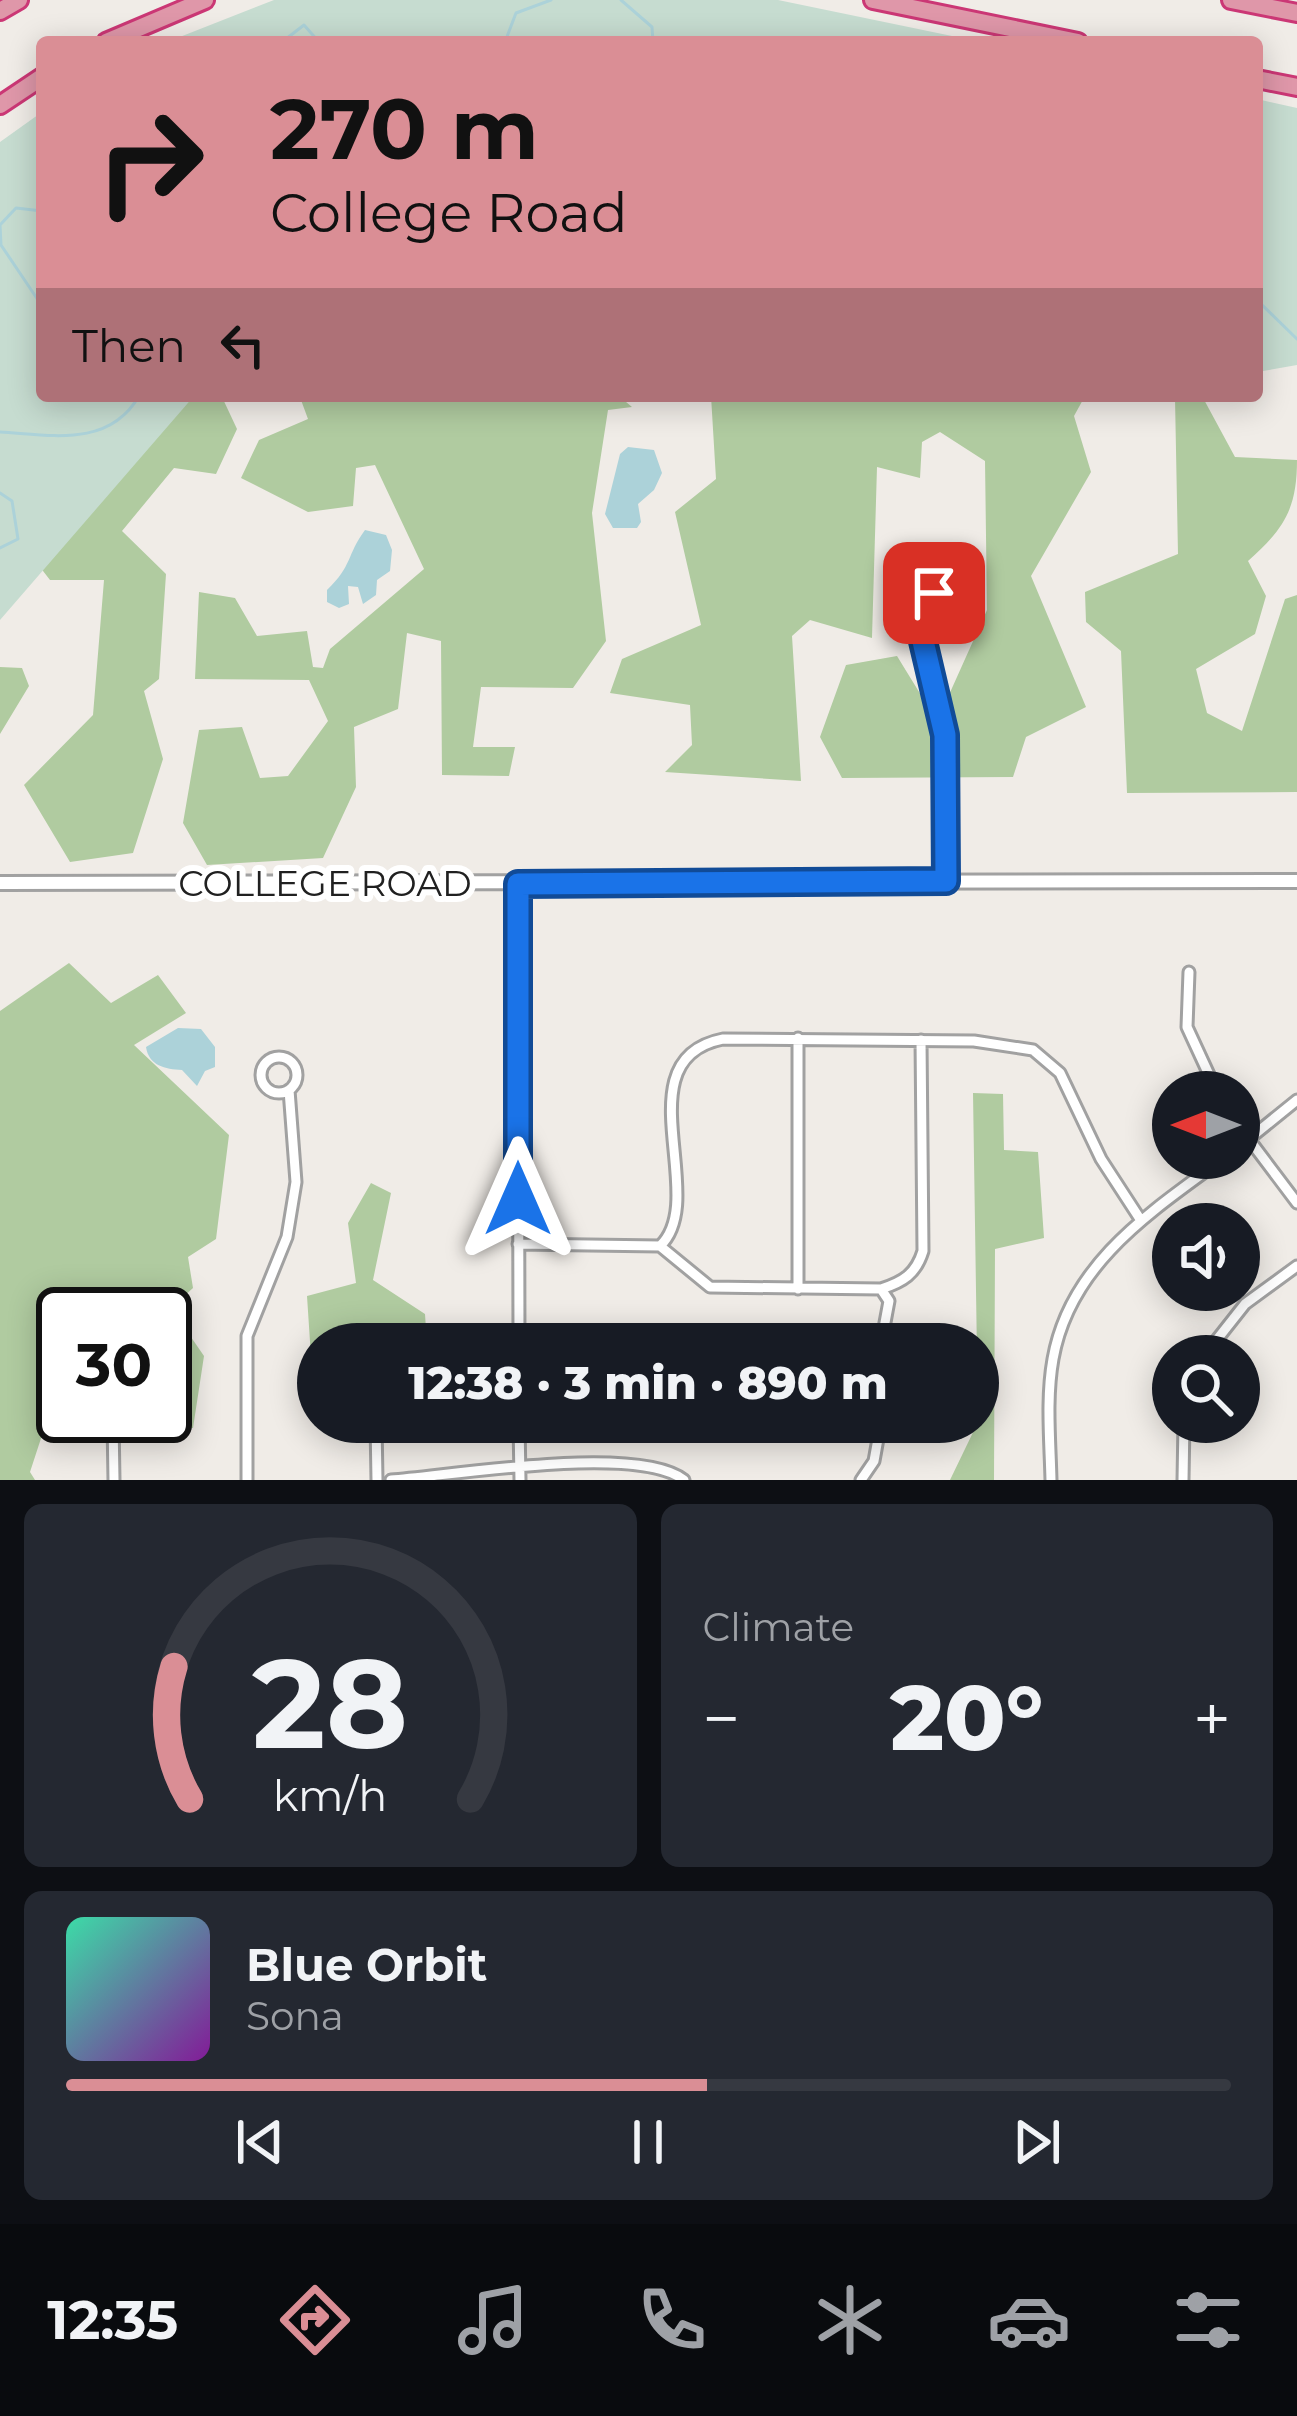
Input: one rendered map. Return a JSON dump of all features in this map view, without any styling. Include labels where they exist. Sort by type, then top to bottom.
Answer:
[{"type":"highway","points":[[0,11],[16,0]]},
{"type":"highway","points":[[120,36],[205,0]]},
{"type":"highway","points":[[873,0],[1049,36]]},
{"type":"highway","points":[[1232,0],[1297,14]]},
{"type":"highway","points":[[1263,80],[1297,87]]},
{"type":"highway","points":[[0,105],[36,81]]},
{"type":"street","points":[[934,593],[922,637],[945,735],[946,881]]},
{"type":"street","name":"COLLEGE ROAD","points":[[0,883],[1297,881]]},
{"type":"street","points":[[518,884],[519,1323]]},
{"type":"street","points":[[1189,972],[1187,1027],[1207,1071]]},
{"type":"street","points":[[798,1038],[798,1289]]},
{"type":"street","points":[[660,1246],[673,1225],[673,1087],[685,1058],[723,1039],[1009,1044],[1048,1058],[1140,1219]]},
{"type":"street","points":[[518,1244],[660,1246],[710,1287],[881,1289],[903,1283],[923,1251],[921,1040]]},
{"type":"street","points":[[247,1480],[247,1336],[287,1237],[296,1182],[289,1090]]},
{"type":"street","points":[[1260,1131],[1297,1100]]},
{"type":"street","points":[[1260,1162],[1297,1203]]},
{"type":"street","points":[[1051,1480],[1050,1388],[1060,1334],[1091,1272],[1140,1219],[1195,1179]]},
{"type":"street","points":[[1221,1335],[1245,1304],[1297,1266]]},
{"type":"street","points":[[881,1289],[889,1300],[885,1323]]},
{"type":"street","points":[[113,1443],[114,1480]]},
{"type":"street","points":[[376,1443],[377,1480]]},
{"type":"street","points":[[519,1443],[520,1475]]},
{"type":"street","points":[[861,1480],[879,1443]]},
{"type":"street","points":[[1183,1480],[1184,1443]]},
{"type":"street","points":[[391,1480],[520,1475],[619,1462],[653,1466],[684,1480]]},
{"type":"street","points":[[648,1480],[653,1466]]},
{"type":"green space","points":[[274,0],[778,0],[952,36],[182,36]]},
{"type":"green space","points":[[1263,100],[1297,108],[1297,365],[1263,371]]},
{"type":"green space","points":[[36,116],[36,402],[189,402],[0,620],[0,142]]},
{"type":"green space","points":[[151,402],[224,402],[237,429],[216,474],[174,468],[122,531],[166,574],[159,679],[144,691],[163,759],[133,853],[70,862],[24,785],[93,715],[104,580],[50,580],[33,558]]},
{"type":"green space","points":[[302,402],[626,402],[632,407],[608,410],[592,513],[606,641],[573,688],[481,687],[473,747],[515,747],[509,776],[442,775],[441,641],[407,633],[398,709],[354,727],[356,787],[323,858],[207,865],[183,823],[199,730],[242,727],[260,778],[288,776],[328,721],[309,680],[195,679],[199,592],[235,598],[257,636],[307,631],[313,667],[323,668],[330,649],[424,569],[375,465],[356,468],[353,506],[308,512],[241,478],[259,440],[308,419]]},
{"type":"green space","points":[[711,402],[1082,402],[1074,416],[1091,472],[1031,576],[1086,707],[1026,737],[1013,777],[842,778],[820,737],[846,665],[897,656],[924,700],[948,697],[987,610],[985,461],[940,432],[922,442],[920,478],[877,467],[872,638],[810,620],[792,636],[801,781],[665,772],[692,745],[690,705],[610,693],[622,659],[701,625],[675,512],[716,479]]},
{"type":"green space","points":[[1175,402],[1205,402],[1235,457],[1297,460],[1286,517],[1248,561],[1266,596],[1255,634],[1196,669],[1207,713],[1242,731],[1285,599],[1297,595],[1297,792],[1127,793],[1121,651],[1086,622],[1085,592],[1178,554]]},
{"type":"green space","points":[[0,667],[22,668],[29,686],[0,734]]},
{"type":"green space","points":[[69,963],[111,1003],[158,975],[186,1013],[134,1045],[229,1135],[216,1239],[188,1257],[192,1289],[36,1287],[39,1443],[30,1472],[35,1480],[0,1480],[0,1011]]},
{"type":"green space","points":[[973,1093],[1003,1094],[1004,1150],[1038,1152],[1044,1238],[995,1249],[995,1323],[976,1323]]},
{"type":"green space","points":[[371,1183],[391,1193],[373,1280],[425,1314],[426,1323],[309,1323],[307,1296],[356,1283],[348,1223]]},
{"type":"green space","points":[[192,1339],[204,1356],[192,1428]]},
{"type":"green space","points":[[968,1443],[994,1443],[994,1480],[950,1480]]},
{"type":"water","points":[[628,447],[654,450],[662,473],[654,490],[638,504],[641,522],[637,528],[613,528],[605,514],[620,454]]},
{"type":"water","points":[[365,530],[386,535],[392,550],[390,571],[377,580],[376,595],[363,604],[358,587],[348,586],[349,604],[339,608],[327,602],[327,590]]},
{"type":"water","points":[[178,1028],[201,1029],[215,1047],[215,1067],[205,1071],[197,1086],[182,1070],[159,1065],[146,1047]]},
{"type":"waterway","points":[[507,36],[516,13],[551,0]]},
{"type":"waterway","points":[[621,0],[652,27],[653,36]]},
{"type":"waterway","points":[[290,36],[304,25],[314,36]]},
{"type":"waterway","points":[[36,210],[16,208],[0,225],[1,245],[36,297]]},
{"type":"waterway","points":[[1263,306],[1297,339]]},
{"type":"waterway","points":[[0,432],[58,436],[95,431],[112,424],[135,402]]},
{"type":"waterway","points":[[0,493],[12,501],[18,539],[0,548]]},
{"type":"route","points":[[518,1199],[518,884],[946,881],[945,735],[922,637],[934,593]]}]
